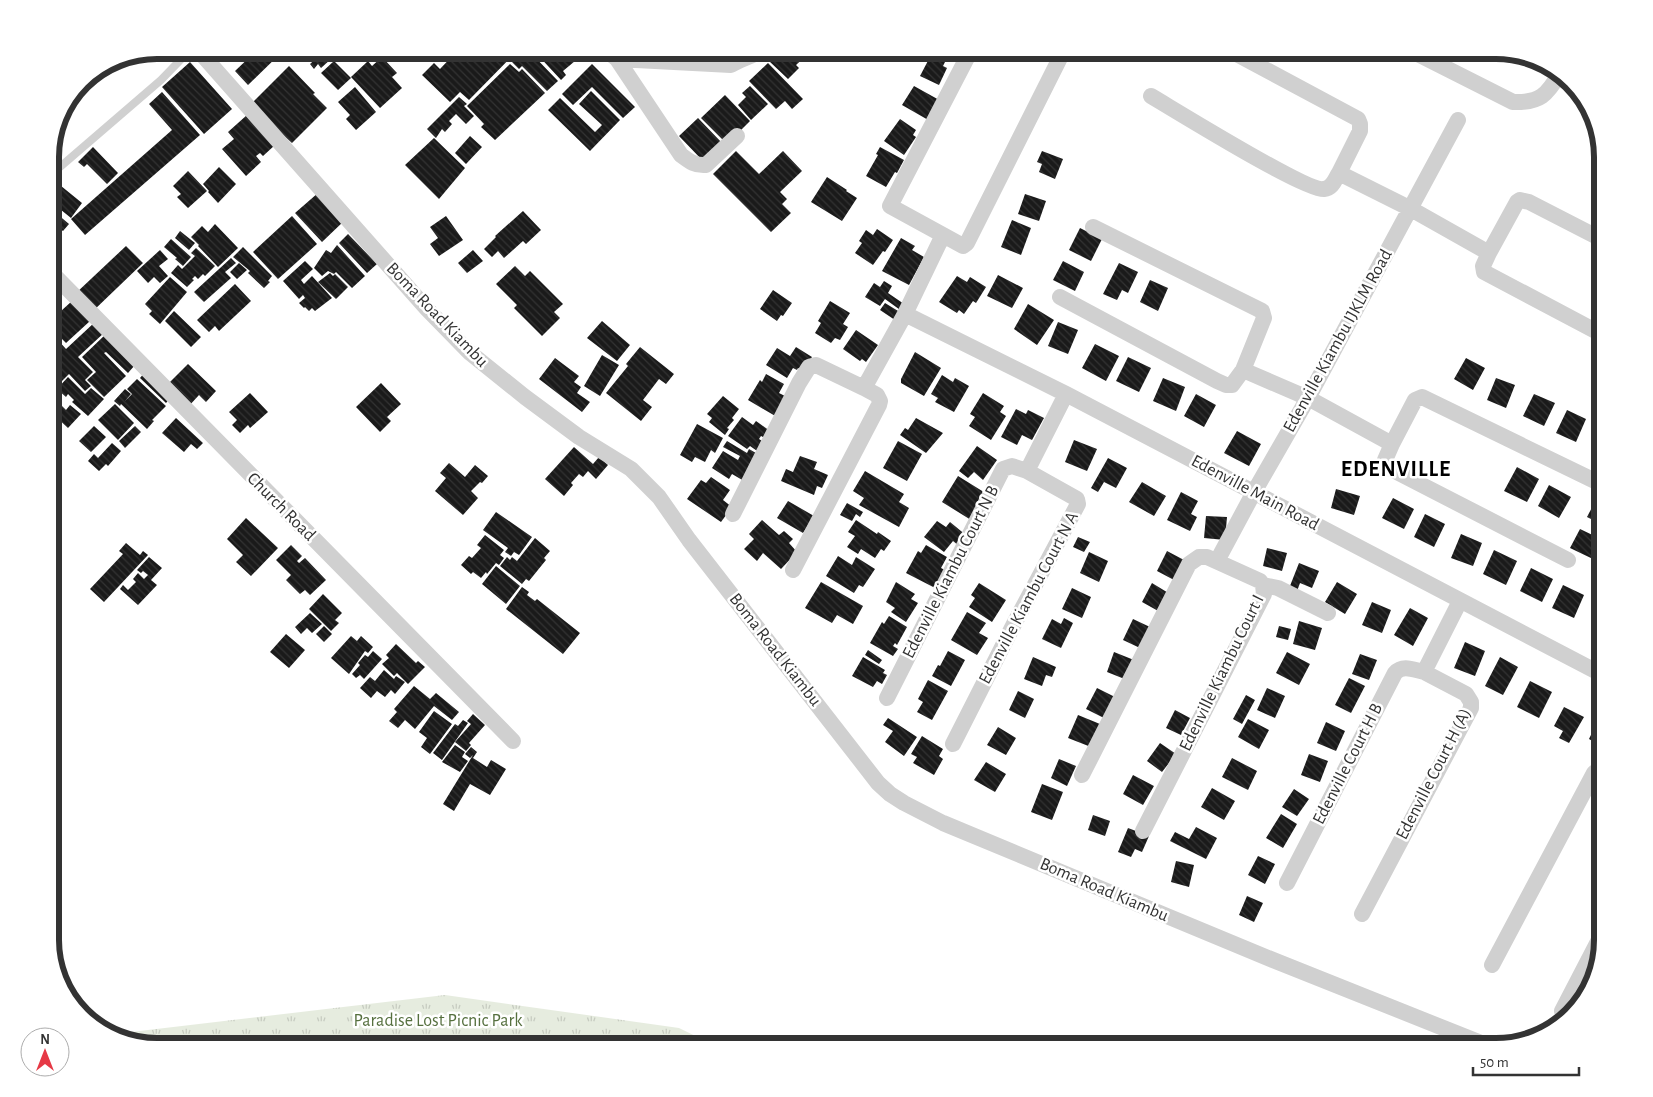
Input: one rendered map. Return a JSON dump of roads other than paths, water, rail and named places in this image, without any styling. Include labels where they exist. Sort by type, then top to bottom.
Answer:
[{"type":"street","name":"Boma Road Kiambu","points":[[206,59],[427,310],[469,352],[524,397],[579,437],[631,469],[659,497],[689,540],[878,783],[890,794],[952,827],[1273,960],[1468,1038]]},
{"type":"street","points":[[615,59],[681,154],[692,163],[706,165],[737,136]]},
{"type":"street","points":[[666,59],[731,65],[742,59]]},
{"type":"street","points":[[966,59],[890,206],[963,246],[967,243],[1059,59]]},
{"type":"street","points":[[1151,96],[1290,176],[1322,190],[1332,186],[1360,131],[1358,119],[1246,59]]},
{"type":"street","points":[[1428,59],[1514,102],[1529,102],[1542,96],[1552,87],[1556,79]]},
{"type":"street","name":"Edenville Kiambu IJKLM Road","points":[[1217,561],[1308,398],[1458,120]]},
{"type":"street","points":[[1339,173],[1411,208],[1489,253]]},
{"type":"street","points":[[1594,235],[1529,202],[1520,200],[1517,202],[1483,266],[1484,272],[1594,330]]},
{"type":"street","points":[[1060,297],[1226,385],[1232,385],[1243,370],[1264,318],[1262,311],[1093,227]]},
{"type":"street","points":[[864,388],[905,314],[942,235]]},
{"type":"street","name":"Church Road","points":[[59,281],[513,741]]},
{"type":"street","name":"Edenville Main Road","points":[[905,314],[1066,394],[1594,670]]},
{"type":"street","points":[[733,514],[799,383],[810,367],[816,365],[877,395],[880,405],[793,570]]},
{"type":"street","points":[[1243,370],[1308,398],[1392,444]]},
{"type":"street","points":[[1027,471],[1066,394]]},
{"type":"street","points":[[1568,560],[1385,465],[1385,460],[1415,400],[1422,397],[1594,481]]},
{"type":"street","name":"Edenville Kiambu Court N B","points":[[887,698],[1003,469],[1012,466],[1027,471]]},
{"type":"street","name":"Edenville Kiambu Court N A","points":[[953,744],[1078,504],[1076,499],[1027,471]]},
{"type":"street","name":"Edenville Kiambu Court I","points":[[1082,775],[1189,564],[1199,557],[1207,557],[1264,585],[1264,594],[1143,831]]},
{"type":"street","points":[[1264,585],[1278,588],[1328,613]]},
{"type":"street","points":[[1424,672],[1460,601]]},
{"type":"street","name":"Edenville Court H B","points":[[1287,883],[1395,673],[1402,668],[1424,672]]},
{"type":"street","name":"Edenville Court H (A)","points":[[1362,914],[1471,708],[1471,702],[1466,694],[1424,672]]},
{"type":"street","points":[[1492,964],[1594,773]]},
{"type":"street","points":[[1562,1010],[1593,951]]},
{"type":"lane","points":[[60,167],[161,80],[181,59]]},
{"type":"district","name":"EDENVILLE","points":[[1396,469]]},
{"type":"park label","name":"Paradise Lost Picnic Park","points":[[438,1021]]}]
